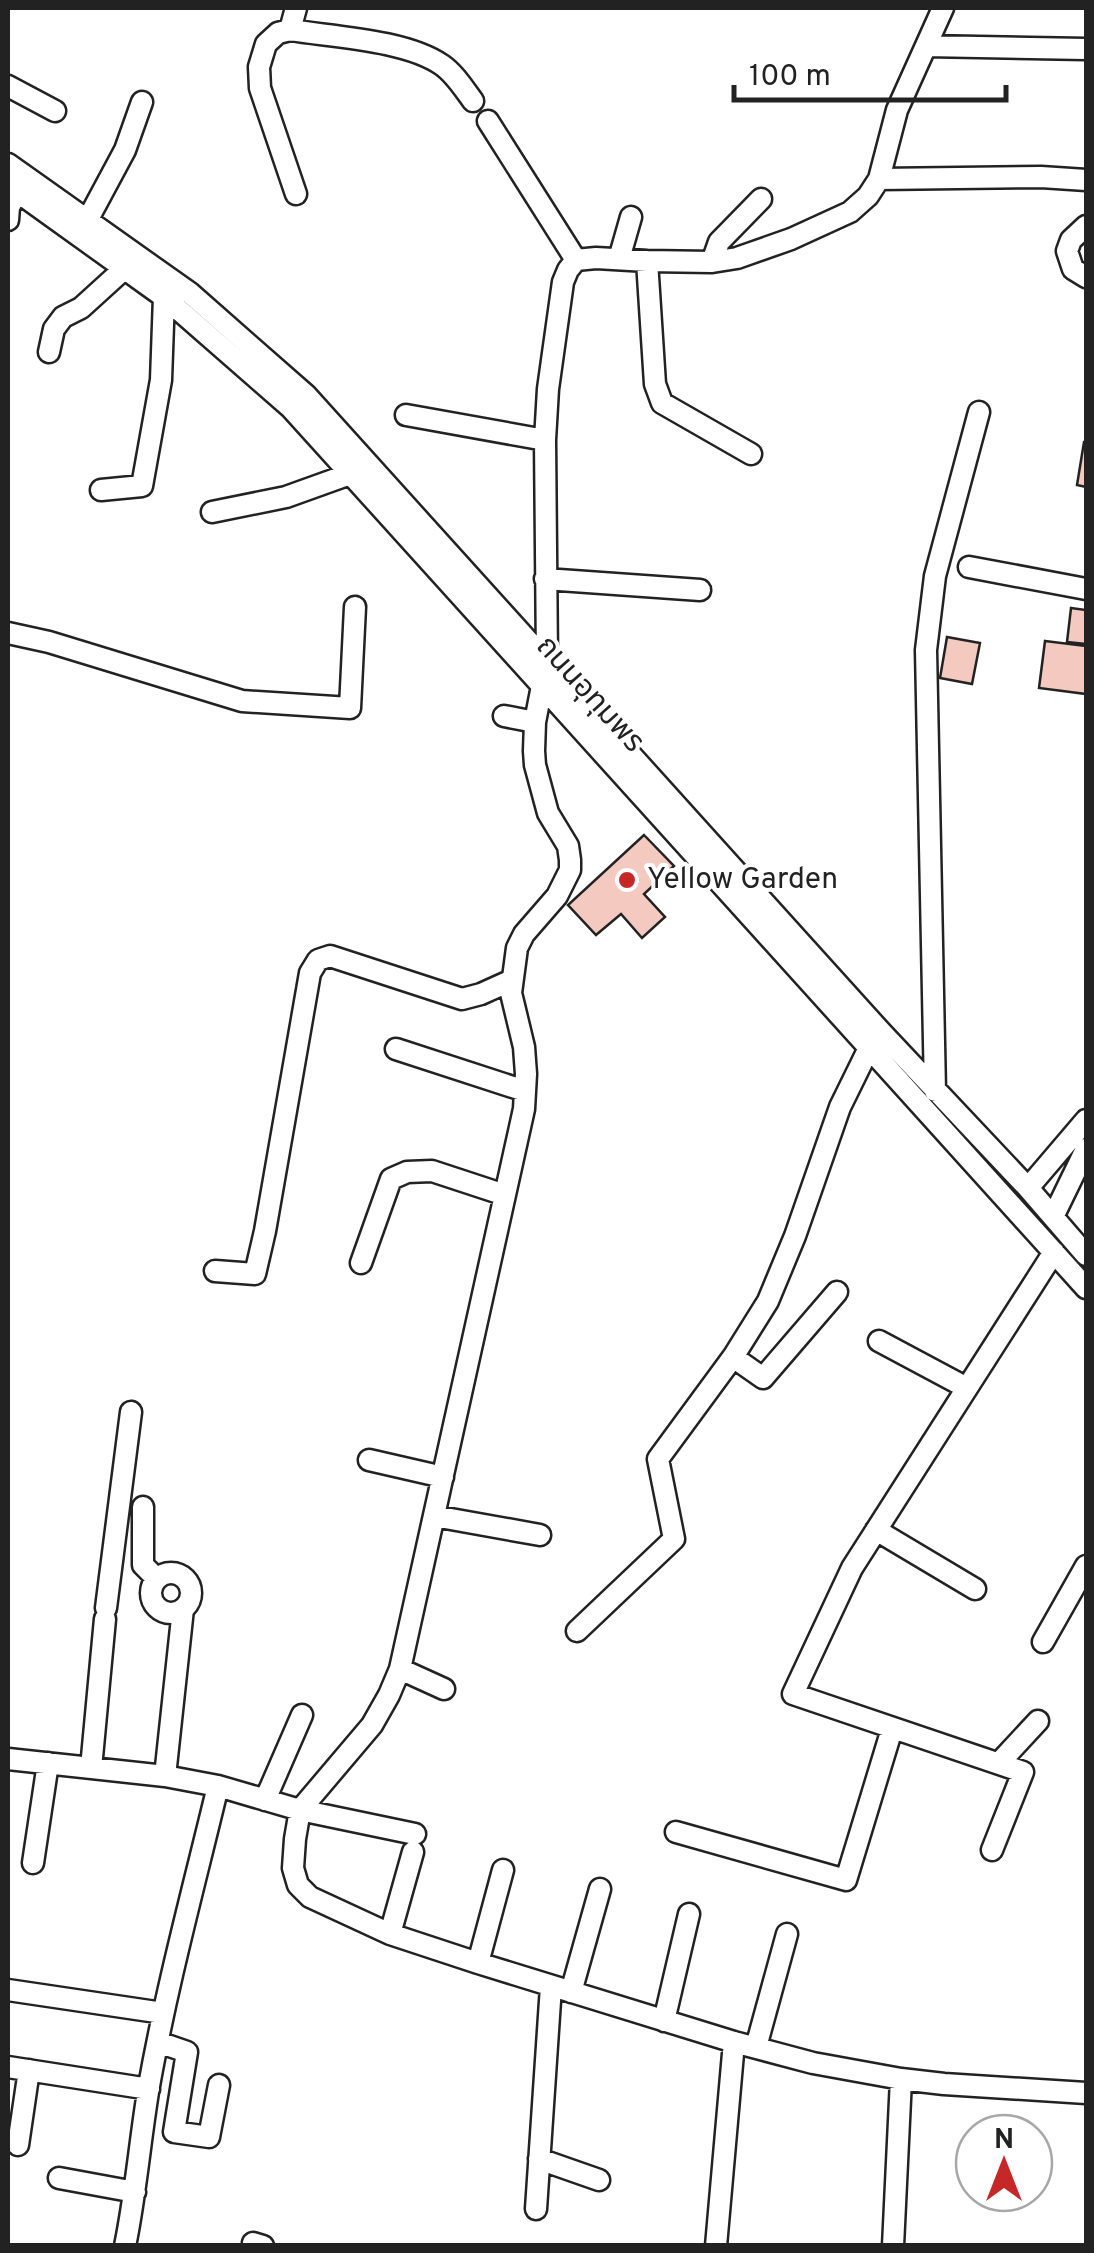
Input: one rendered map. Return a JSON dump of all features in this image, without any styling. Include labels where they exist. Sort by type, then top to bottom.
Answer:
[{"type":"street","points":[[290,30],[296,8]]},
{"type":"street","points":[[943,8],[897,110],[879,180],[850,212],[737,258],[712,262],[576,260],[563,282],[545,440],[546,660],[535,722],[535,766],[548,813],[568,846],[570,870],[557,896],[517,948],[511,993],[524,1047],[524,1109],[400,1669],[372,1725],[300,1810],[293,1868],[298,1885],[310,1897],[390,1934],[734,2042],[813,2063],[902,2079],[1086,2093]]},
{"type":"street","points":[[296,194],[260,88],[259,67],[266,44],[278,33],[290,30],[394,46],[424,55],[444,66],[473,101]]},
{"type":"street","points":[[926,46],[1086,49]]},
{"type":"street","points":[[8,86],[55,111]]},
{"type":"street","points":[[88,219],[124,150],[142,102]]},
{"type":"street","points":[[488,122],[576,260]]},
{"type":"street","name":"ถนนอุทุมพร","points":[[8,164],[190,293],[306,395],[1086,1255]]},
{"type":"street","points":[[879,180],[1086,180]]},
{"type":"street","points":[[8,220],[12,188]]},
{"type":"street","name":"ถนนอุทุมพร","points":[[12,188],[164,297],[291,408],[1086,1288]]},
{"type":"street","points":[[712,262],[719,242],[761,199]]},
{"type":"street","points":[[619,259],[630,216]]},
{"type":"street","points":[[1086,226],[1066,251],[1074,269],[1086,277]]},
{"type":"street","points":[[647,262],[655,384],[662,403],[751,454]]},
{"type":"street","points":[[49,352],[54,329],[63,317],[81,308],[125,268]]},
{"type":"street","points":[[101,490],[142,486],[161,380],[164,297]]},
{"type":"street","points":[[935,1091],[926,650],[935,576],[979,412]]},
{"type":"street","points":[[406,416],[545,440]]},
{"type":"street","points":[[212,512],[286,497],[350,474]]},
{"type":"street","points":[[969,566],[1086,589]]},
{"type":"street","points":[[545,579],[700,590]]},
{"type":"street","points":[[8,633],[242,700],[350,708],[354,607]]},
{"type":"street","points":[[504,716],[535,722]]},
{"type":"street","points":[[215,1272],[255,1274],[310,973],[318,960],[330,956],[462,999],[512,980]]},
{"type":"street","points":[[577,1632],[674,1539],[658,1459],[733,1358],[768,1301],[796,1236],[840,1107],[868,1048]]},
{"type":"street","points":[[396,1049],[525,1091]]},
{"type":"street","points":[[1028,1188],[1086,1120]]},
{"type":"street","points":[[1053,1218],[1086,1149]]},
{"type":"street","points":[[361,1263],[391,1180],[408,1172],[432,1171],[504,1195]]},
{"type":"street","points":[[992,1850],[1023,1772],[793,1694],[852,1568],[1054,1252]]},
{"type":"street","points":[[733,1358],[762,1378],[836,1292]]},
{"type":"street","points":[[879,1340],[967,1388]]},
{"type":"street","points":[[91,1768],[131,1412]]},
{"type":"street","points":[[368,1460],[443,1477]]},
{"type":"street","points":[[142,1507],[142,1564],[157,1579],[172,1573],[186,1580],[190,1595],[182,1609],[165,1776]]},
{"type":"street","points":[[434,1516],[540,1535]]},
{"type":"street","points":[[876,1530],[974,1589]]},
{"type":"street","points":[[1043,1642],[1086,1566]]},
{"type":"street","points":[[400,1669],[444,1689]]},
{"type":"street","points":[[265,1800],[302,1715]]},
{"type":"street","points":[[999,1763],[1038,1721]]},
{"type":"street","points":[[676,1832],[846,1880],[892,1729]]},
{"type":"street","points":[[8,1759],[165,1776],[218,1786],[414,1843],[390,1934]]},
{"type":"street","points":[[33,1863],[48,1763]]},
{"type":"street","points":[[124,2246],[158,2042],[218,1786]]},
{"type":"street","points":[[478,1963],[503,1870]]},
{"type":"street","points":[[536,2209],[561,1989],[600,1889]]},
{"type":"street","points":[[664,2021],[689,1914]]},
{"type":"street","points":[[756,2047],[787,1934]]},
{"type":"street","points":[[8,1990],[164,2013]]},
{"type":"street","points":[[158,2042],[187,2052],[174,2132],[209,2137],[219,2085]]},
{"type":"street","points":[[716,2246],[734,2042]]},
{"type":"street","points":[[18,2145],[18,2068],[149,2089]]},
{"type":"street","points":[[893,2246],[902,2079]]},
{"type":"street","points":[[539,2159],[599,2180]]},
{"type":"street","points":[[59,2178],[135,2192]]},
{"type":"building","points":[[1086,442],[1086,487],[1077,485]]},
{"type":"building","points":[[1071,608],[1086,610],[1086,644],[1067,642]]},
{"type":"building","points":[[947,637],[980,643],[972,684],[940,678]]},
{"type":"building","points":[[1045,641],[1086,646],[1086,694],[1039,688]]},
{"type":"building","name":"Yellow Garden","points":[[644,835],[674,866],[644,894],[665,917],[642,938],[621,914],[596,935],[568,905]]},
{"type":"place","name":"Yellow Garden","points":[[627,880]]}]
